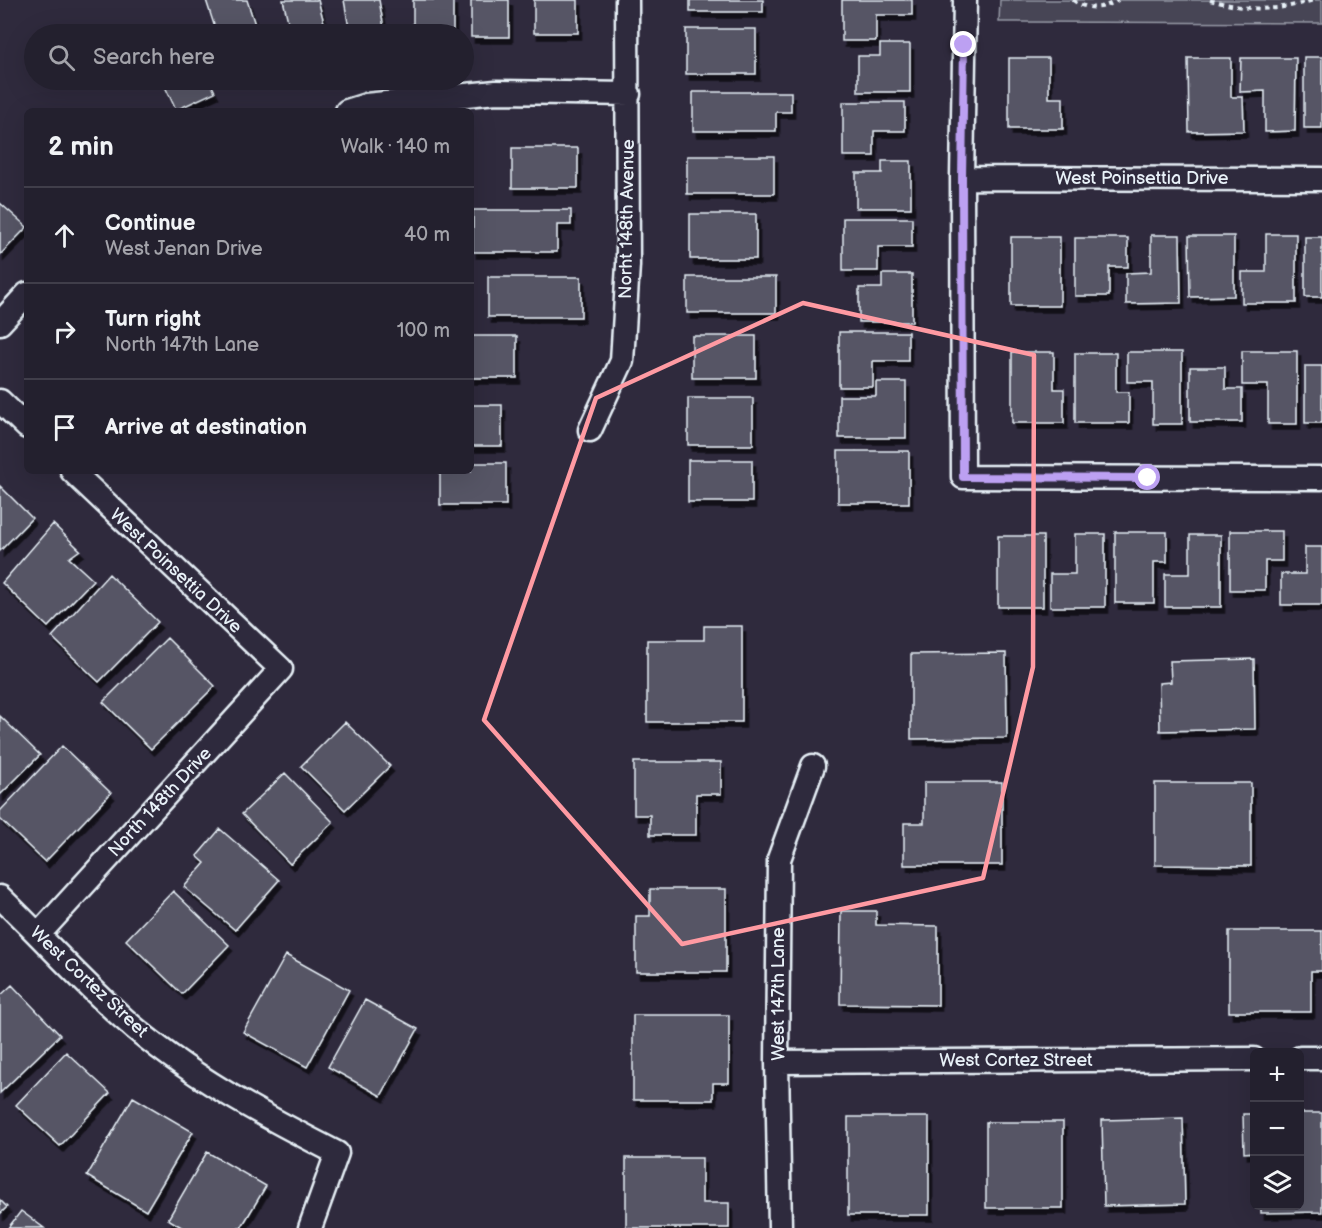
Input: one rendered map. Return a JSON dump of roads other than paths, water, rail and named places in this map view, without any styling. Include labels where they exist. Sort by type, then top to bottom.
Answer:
[{"type":"street","name":"Norht 148th Avenue","points":[[590,430],[622,361],[628,265],[627,0]]},
{"type":"street","points":[[965,0],[962,178],[963,477],[1322,478]]},
{"type":"street","points":[[356,108],[366,105],[496,92],[629,94]]},
{"type":"street","name":"West Poinsettia Drive","points":[[962,178],[1322,178]]},
{"type":"street","points":[[0,322],[24,297]]},
{"type":"street","points":[[0,401],[24,424]]},
{"type":"street","name":"West Poinsettia Drive","points":[[75,474],[281,669]]},
{"type":"street","name":"North 148th Drive","points":[[39,934],[281,669]]},
{"type":"street","name":"West 147th Lane","points":[[780,1228],[777,1062],[779,859],[813,766]]},
{"type":"street","name":"West Cortez Street","points":[[0,897],[124,1019],[194,1074],[258,1113],[337,1153],[310,1228]]},
{"type":"street","points":[[1304,1058],[1322,1058]]},
{"type":"street","name":"West Cortez Street","points":[[777,1062],[1250,1059]]}]
